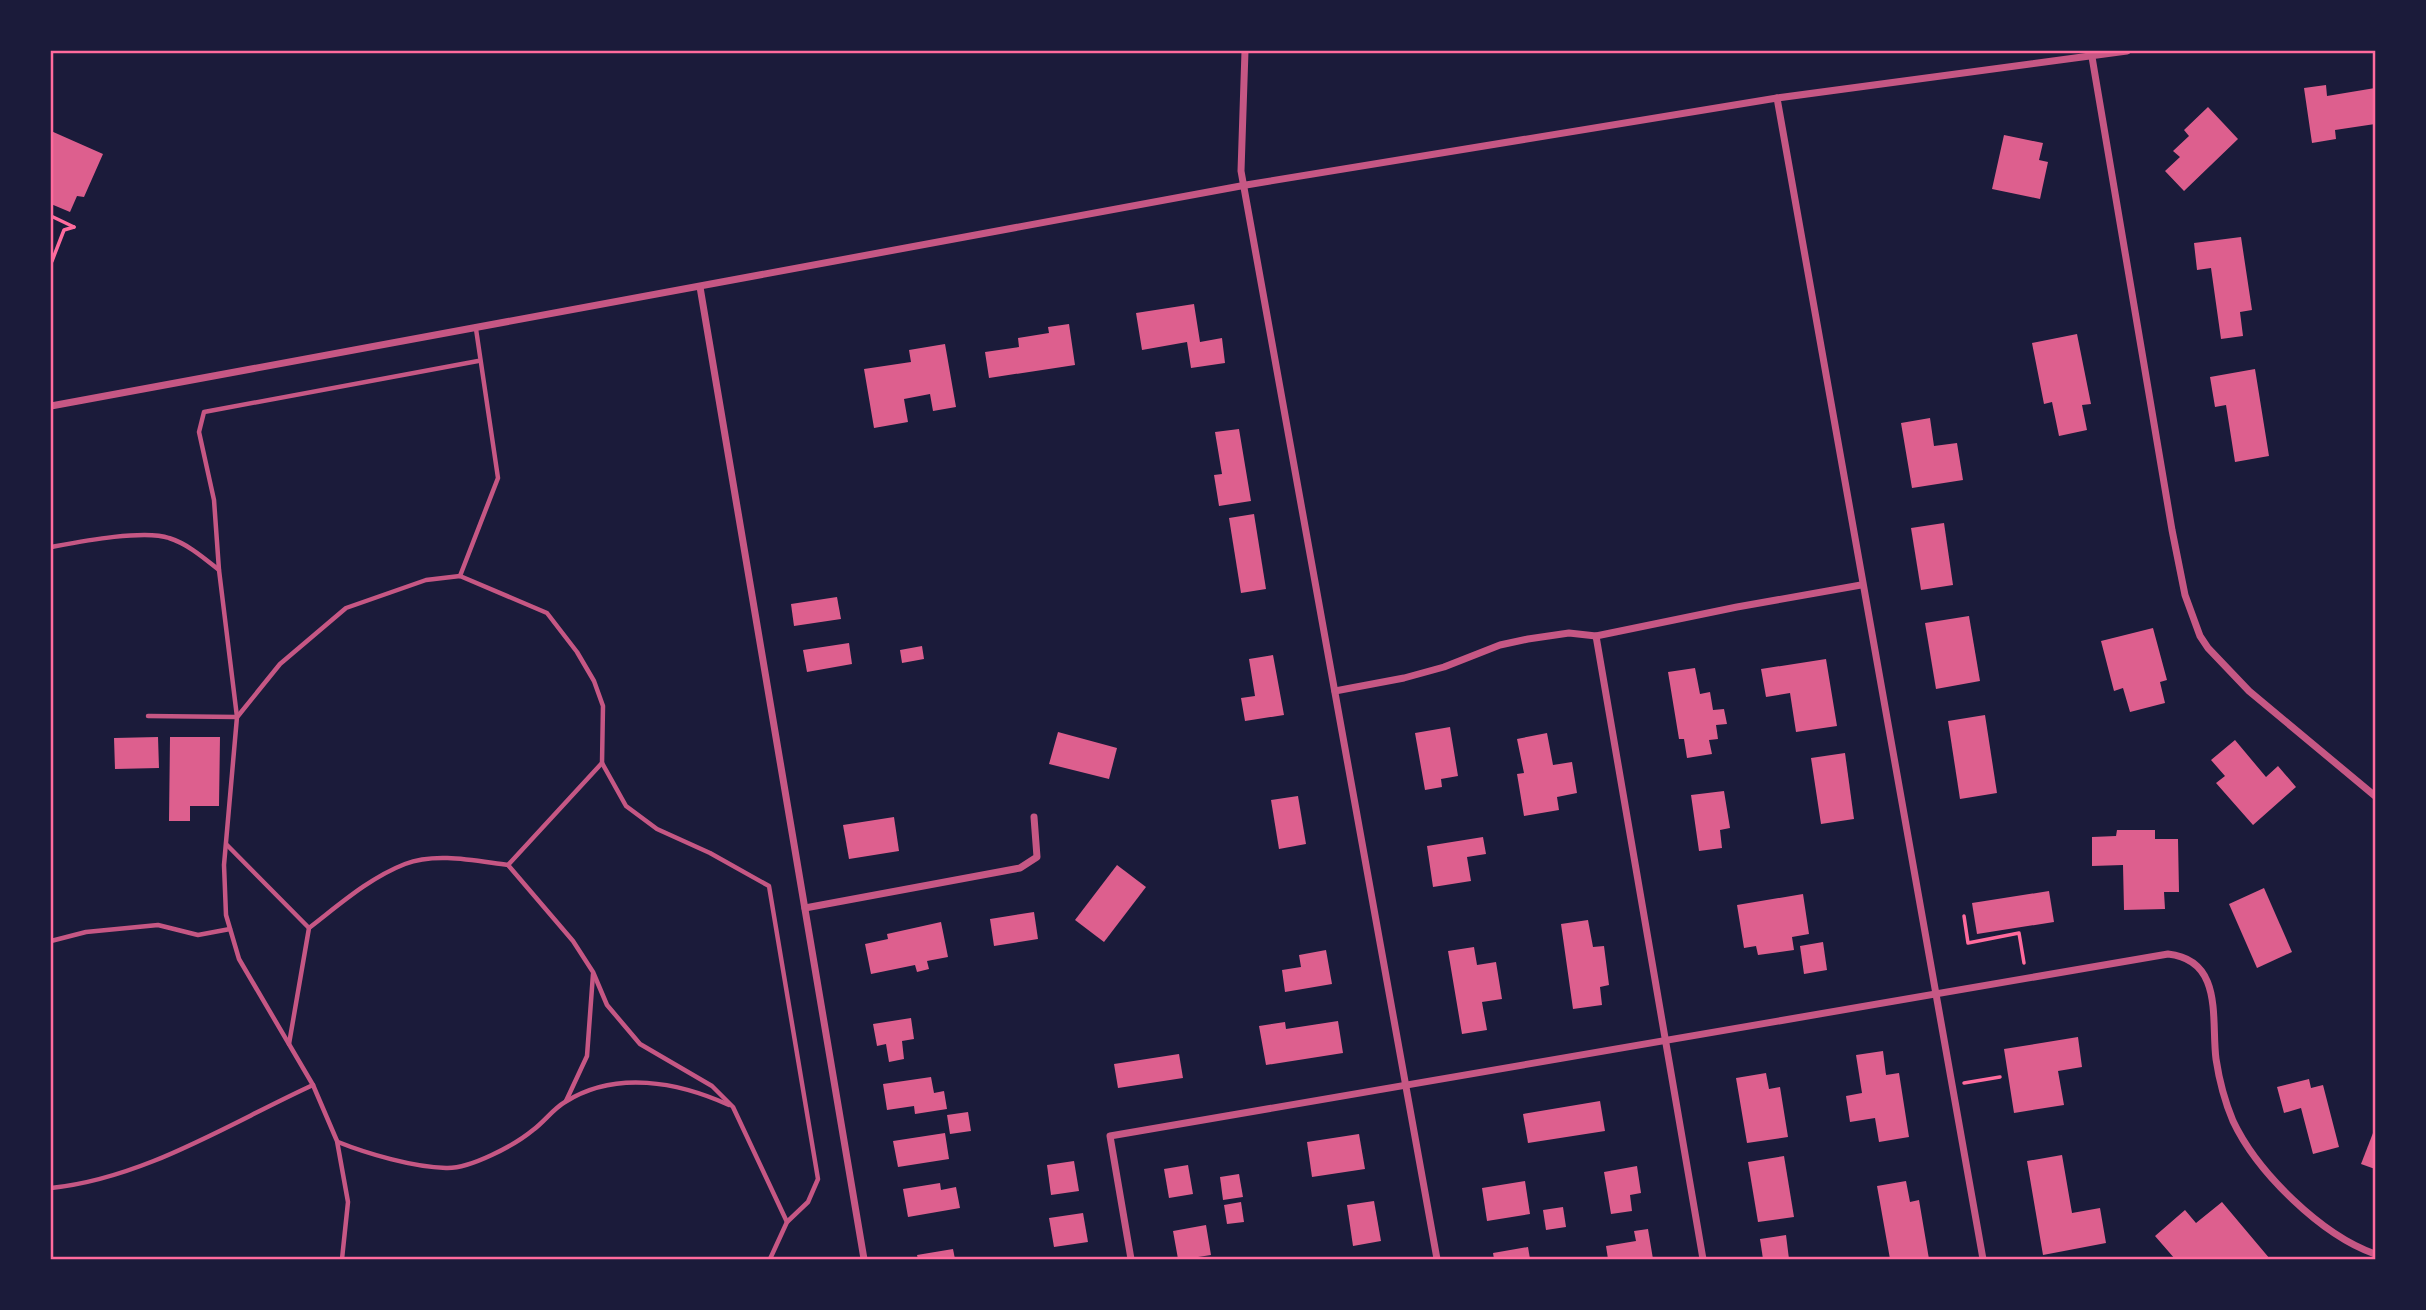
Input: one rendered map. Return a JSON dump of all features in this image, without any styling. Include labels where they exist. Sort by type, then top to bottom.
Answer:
[{"type":"street","points":[[1245,51],[1241,171],[1246,185],[1437,1259]]},
{"type":"street","points":[[51,406],[1246,185],[1777,98],[2127,51]]},
{"type":"street","points":[[2092,57],[2172,530],[2185,595],[2200,636],[2249,691],[2375,796]]},
{"type":"street","points":[[1777,98],[1861,585],[1983,1259]]},
{"type":"street","points":[[700,287],[864,1259]]},
{"type":"street","points":[[1335,691],[1418,674],[1519,641],[1569,634],[1596,636],[1861,585]]},
{"type":"street","points":[[1596,636],[1703,1259]]},
{"type":"street","points":[[805,908],[1020,868],[1037,857],[1034,817]]},
{"type":"street","points":[[1131,1259],[1110,1136],[2161,955],[2188,960],[2201,970],[2212,995],[2216,1058],[2221,1081],[2233,1121],[2252,1152],[2276,1185],[2289,1196],[2322,1222],[2375,1254]]},
{"type":"lane","points":[[460,576],[498,478],[478,361],[476,329]]},
{"type":"lane","points":[[342,1259],[348,1202],[337,1141],[313,1085],[239,959],[230,929],[223,888],[237,717],[219,570],[214,500],[199,432],[204,412],[478,361]]},
{"type":"lane","points":[[51,547],[104,537],[167,537],[194,551],[219,570]]},
{"type":"lane","points":[[237,717],[280,664],[346,608],[426,580],[460,576],[547,612],[577,652],[594,681],[603,706],[602,763],[626,806],[657,830],[710,853],[769,886],[818,1179],[808,1202],[787,1222],[770,1259]]},
{"type":"lane","points":[[148,716],[237,717]]},
{"type":"lane","points":[[508,865],[602,763]]},
{"type":"lane","points":[[227,845],[309,928]]},
{"type":"lane","points":[[289,1045],[309,928],[363,887],[407,863],[457,858],[508,865],[573,941],[593,972],[607,1005],[640,1044],[712,1086],[733,1107],[787,1222]]},
{"type":"lane","points":[[51,941],[86,932],[158,925],[198,935],[230,929]]},
{"type":"lane","points":[[337,1141],[366,1153],[448,1169],[494,1154],[531,1132],[565,1101],[587,1056],[593,972]]},
{"type":"lane","points":[[565,1101],[600,1088],[657,1081],[696,1090],[733,1107]]},
{"type":"lane","points":[[51,1188],[83,1184],[146,1166],[313,1085]]},
{"type":"path","points":[[51,216],[74,227],[64,230],[52,261]]},
{"type":"path","points":[[1964,916],[1968,943],[2019,933],[2024,963]]},
{"type":"path","points":[[1952,1085],[2000,1077]]},
{"type":"building","points":[[2326,85],[2327,96],[2375,88],[2375,124],[2335,130],[2336,139],[2312,143],[2304,88]]},
{"type":"building","points":[[2208,107],[2238,139],[2184,191],[2165,171],[2180,157],[2173,151],[2189,136],[2184,130]]},
{"type":"building","points":[[51,131],[103,154],[84,197],[77,196],[70,212],[51,204]]},
{"type":"building","points":[[2004,135],[2043,143],[2039,160],[2048,162],[2040,199],[1992,189]]},
{"type":"building","points":[[2241,237],[2252,310],[2240,312],[2243,336],[2221,339],[2211,268],[2197,270],[2194,243]]},
{"type":"building","points":[[1194,304],[1200,342],[1222,338],[1225,363],[1191,368],[1187,342],[1142,350],[1136,313]]},
{"type":"building","points":[[1069,324],[1075,365],[989,378],[985,352],[1019,347],[1018,338],[1049,333],[1048,327]]},
{"type":"building","points":[[2077,334],[2091,404],[2082,405],[2087,430],[2059,436],[2052,402],[2044,404],[2032,343]]},
{"type":"building","points":[[945,344],[956,407],[933,411],[930,394],[904,399],[908,422],[874,428],[864,369],[911,362],[909,350]]},
{"type":"building","points":[[2255,369],[2269,456],[2235,462],[2226,405],[2215,407],[2210,377]]},
{"type":"building","points":[[1930,418],[1934,446],[1957,443],[1963,480],[1912,488],[1901,423]]},
{"type":"building","points":[[1239,429],[1251,501],[1219,506],[1214,475],[1222,474],[1215,432]]},
{"type":"building","points":[[1254,514],[1266,589],[1241,593],[1229,518]]},
{"type":"building","points":[[1944,523],[1953,585],[1921,590],[1911,528]]},
{"type":"building","points":[[837,597],[841,619],[794,626],[791,604]]},
{"type":"building","points":[[1969,616],[1980,681],[1936,689],[1925,623]]},
{"type":"building","points":[[2153,628],[2167,680],[2160,682],[2165,703],[2130,712],[2123,688],[2114,691],[2101,641]]},
{"type":"building","points":[[849,643],[852,664],[807,672],[803,650]]},
{"type":"building","points":[[922,646],[924,659],[902,663],[900,650]]},
{"type":"building","points":[[1273,655],[1284,715],[1245,721],[1241,698],[1255,696],[1249,659]]},
{"type":"building","points":[[1826,659],[1837,726],[1796,732],[1790,693],[1766,697],[1761,669]]},
{"type":"building","points":[[1695,668],[1700,694],[1710,692],[1713,710],[1724,709],[1727,724],[1716,725],[1718,739],[1709,740],[1712,754],[1687,758],[1684,739],[1679,739],[1668,672]]},
{"type":"building","points":[[1985,715],[1997,793],[1960,799],[1948,721]]},
{"type":"building","points":[[1450,727],[1458,776],[1441,779],[1442,787],[1425,790],[1415,733]]},
{"type":"building","points":[[1058,732],[1117,748],[1109,779],[1049,764]]},
{"type":"building","points":[[1547,733],[1553,765],[1572,762],[1577,793],[1557,797],[1559,810],[1524,816],[1517,774],[1524,773],[1517,739]]},
{"type":"building","points":[[158,737],[159,768],[115,769],[114,738]]},
{"type":"building","points":[[170,737],[220,737],[219,806],[190,806],[190,821],[169,821]]},
{"type":"building","points":[[2235,740],[2266,777],[2278,766],[2296,787],[2253,825],[2216,783],[2225,776],[2211,760]]},
{"type":"building","points":[[1845,753],[1854,819],[1821,824],[1811,758]]},
{"type":"building","points":[[1724,791],[1730,828],[1720,830],[1722,848],[1699,851],[1691,795]]},
{"type":"building","points":[[1298,796],[1306,844],[1279,849],[1271,800]]},
{"type":"building","points":[[894,817],[899,851],[849,859],[843,825]]},
{"type":"building","points":[[2117,830],[2155,830],[2155,839],[2178,839],[2179,892],[2164,892],[2165,909],[2124,910],[2123,865],[2092,866],[2092,837],[2116,836]]},
{"type":"building","points":[[1483,837],[1486,854],[1467,857],[1471,881],[1433,887],[1427,846]]},
{"type":"building","points":[[1117,865],[1146,887],[1104,942],[1075,920]]},
{"type":"building","points":[[2264,888],[2292,952],[2257,968],[2229,904]]},
{"type":"building","points":[[2049,891],[2054,922],[1977,934],[1972,903]]},
{"type":"building","points":[[1803,894],[1809,934],[1792,937],[1794,950],[1758,955],[1756,946],[1744,948],[1737,905]]},
{"type":"building","points":[[1034,912],[1038,939],[994,946],[990,919]]},
{"type":"building","points":[[1588,920],[1593,947],[1604,946],[1609,985],[1600,987],[1602,1005],[1573,1009],[1561,924]]},
{"type":"building","points":[[941,922],[948,957],[927,961],[929,969],[917,972],[915,965],[871,974],[865,944],[888,939],[887,934]]},
{"type":"building","points":[[1823,942],[1827,970],[1804,974],[1800,946]]},
{"type":"building","points":[[1474,947],[1477,965],[1496,962],[1502,999],[1482,1002],[1487,1030],[1462,1034],[1448,951]]},
{"type":"building","points":[[1326,950],[1332,984],[1285,992],[1282,970],[1301,967],[1299,955]]},
{"type":"building","points":[[911,1018],[914,1039],[902,1041],[904,1059],[889,1062],[886,1044],[877,1046],[873,1024]]},
{"type":"building","points":[[1338,1021],[1343,1053],[1266,1065],[1259,1026],[1285,1022],[1286,1029]]},
{"type":"building","points":[[2078,1037],[2082,1067],[2058,1071],[2064,1105],[2014,1113],[2004,1049]]},
{"type":"building","points":[[1883,1051],[1886,1075],[1899,1073],[1909,1137],[1879,1142],[1875,1118],[1850,1122],[1846,1096],[1862,1093],[1856,1055]]},
{"type":"building","points":[[1179,1054],[1183,1078],[1118,1088],[1114,1064]]},
{"type":"building","points":[[1766,1073],[1769,1089],[1780,1087],[1788,1137],[1747,1143],[1736,1078]]},
{"type":"building","points":[[931,1077],[934,1093],[944,1091],[947,1109],[915,1114],[914,1106],[887,1110],[883,1084]]},
{"type":"building","points":[[2309,1079],[2311,1088],[2323,1085],[2339,1147],[2313,1154],[2301,1108],[2284,1113],[2277,1087]]},
{"type":"building","points":[[1600,1101],[1605,1131],[1528,1143],[1523,1114]]},
{"type":"building","points":[[968,1112],[971,1131],[950,1134],[947,1115]]},
{"type":"building","points":[[945,1133],[949,1159],[898,1167],[893,1141]]},
{"type":"building","points":[[2373,1133],[2375,1134],[2375,1169],[2361,1164]]},
{"type":"building","points":[[1359,1134],[1365,1169],[1312,1177],[1307,1142]]},
{"type":"building","points":[[2062,1155],[2072,1213],[2100,1208],[2106,1243],[2043,1255],[2027,1161]]},
{"type":"building","points":[[1784,1156],[1794,1217],[1758,1222],[1748,1162]]},
{"type":"building","points":[[1074,1161],[1079,1191],[1051,1195],[1047,1165]]},
{"type":"building","points":[[1188,1165],[1193,1194],[1169,1198],[1164,1169]]},
{"type":"building","points":[[1637,1166],[1641,1193],[1630,1195],[1632,1211],[1611,1214],[1604,1172]]},
{"type":"building","points":[[1239,1174],[1243,1197],[1223,1200],[1220,1177]]},
{"type":"building","points":[[1525,1181],[1530,1214],[1487,1221],[1482,1188]]},
{"type":"building","points":[[1906,1181],[1910,1202],[1919,1200],[1929,1259],[1890,1259],[1877,1186]]},
{"type":"building","points":[[940,1183],[941,1190],[956,1187],[960,1208],[908,1217],[903,1189]]},
{"type":"building","points":[[1374,1201],[1381,1241],[1353,1246],[1347,1205]]},
{"type":"building","points":[[1241,1202],[1244,1222],[1227,1224],[1224,1205]]},
{"type":"building","points":[[2222,1202],[2270,1259],[2175,1259],[2155,1236],[2185,1210],[2196,1223]]},
{"type":"building","points":[[1563,1207],[1566,1227],[1546,1230],[1543,1210]]},
{"type":"building","points":[[1083,1213],[1088,1242],[1054,1247],[1049,1218]]},
{"type":"building","points":[[1206,1225],[1211,1255],[1198,1257],[1199,1259],[1178,1259],[1173,1231]]},
{"type":"building","points":[[1648,1229],[1653,1259],[1608,1259],[1606,1246],[1636,1241],[1634,1231]]},
{"type":"building","points":[[1786,1235],[1789,1259],[1763,1259],[1760,1239]]},
{"type":"building","points":[[1528,1247],[1530,1259],[1494,1259],[1493,1253]]},
{"type":"building","points":[[953,1249],[955,1259],[918,1259],[917,1255]]}]
